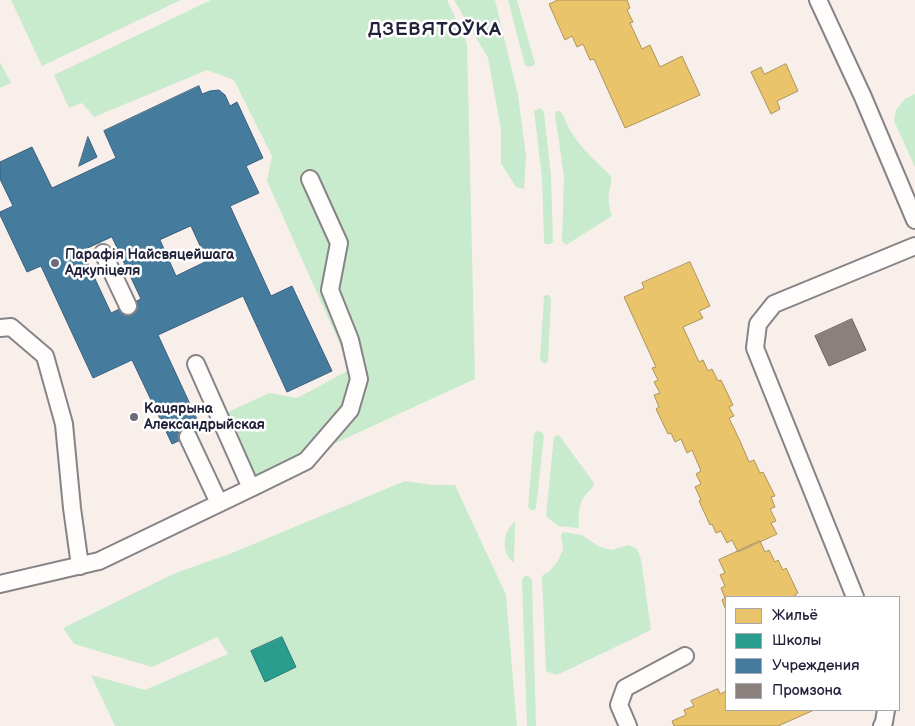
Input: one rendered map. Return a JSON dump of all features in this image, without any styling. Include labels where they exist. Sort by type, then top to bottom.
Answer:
[{"type":"lane","points":[[818,0],[863,97],[915,220]]},
{"type":"lane","points":[[0,584],[99,561],[252,488],[306,461],[350,410],[359,379],[350,340],[330,290],[339,243],[310,179]]},
{"type":"lane","points":[[855,596],[755,348],[758,324],[774,304],[915,246]]},
{"type":"lane","points":[[103,253],[128,306]]},
{"type":"lane","points":[[0,328],[11,327],[46,356],[64,424],[80,566]]},
{"type":"lane","points":[[196,364],[252,488]]},
{"type":"lane","points":[[188,436],[219,503]]},
{"type":"lane","points":[[628,726],[618,705],[625,688],[685,656]]},
{"type":"lane","points":[[882,726],[886,711]]},
{"type":"green space","points":[[11,0],[181,0],[42,66]]},
{"type":"green space","points":[[211,0],[447,0],[467,43],[475,379],[255,480],[228,412],[269,393],[297,398],[351,369],[267,181],[272,156],[234,80],[207,70],[94,117],[82,103],[69,108],[54,75]]},
{"type":"green space","points":[[454,0],[495,0],[518,95],[526,156],[524,189],[516,187],[501,163],[501,130],[488,58]]},
{"type":"green space","points":[[508,0],[517,0],[535,64],[532,66],[525,65]]},
{"type":"green space","points":[[0,62],[11,83],[0,88]]},
{"type":"green space","points":[[915,94],[915,167],[894,121],[896,110],[905,99]]},
{"type":"green space","points":[[541,108],[544,112],[551,176],[553,242],[550,244],[545,244],[544,241],[542,177],[534,111]]},
{"type":"green space","points":[[556,111],[560,111],[575,138],[611,176],[609,207],[612,216],[566,245],[562,241],[564,176]]},
{"type":"green space","points":[[549,295],[551,299],[548,361],[543,363],[540,359],[544,296]]},
{"type":"green space","points":[[537,431],[542,432],[544,436],[536,508],[531,510],[528,507],[534,434]]},
{"type":"green space","points":[[559,435],[594,483],[580,505],[579,528],[558,526],[546,516],[554,437]]},
{"type":"green space","points":[[405,481],[433,485],[455,485],[506,595],[517,726],[115,726],[91,675],[145,690],[228,654],[217,637],[152,667],[74,644],[63,628],[173,574],[232,553]],"holes":[[[282,637],[296,667],[265,681],[251,651]]]},
{"type":"green space","points":[[515,522],[514,563],[507,554],[505,542],[508,531]]},
{"type":"green space","points":[[563,532],[582,535],[598,546],[611,550],[629,545],[637,549],[641,559],[651,630],[557,675],[546,671],[542,577],[558,561],[563,549],[561,535]]},
{"type":"green space","points":[[525,576],[532,580],[536,726],[527,726],[522,580]]},
{"type":"building: Жильё","points":[[556,0],[627,0],[630,8],[627,10],[633,22],[630,23],[642,49],[650,45],[660,67],[682,56],[700,95],[625,128],[594,59],[590,60],[583,44],[577,47],[572,36],[565,40],[549,4]]},
{"type":"building: Жильё","points":[[786,64],[798,91],[777,101],[780,109],[771,114],[751,72],[761,67],[764,74]]},
{"type":"building: Жильё","points":[[690,262],[710,306],[699,311],[703,318],[683,327],[699,362],[703,360],[708,371],[712,369],[718,381],[721,380],[733,405],[729,407],[734,416],[729,418],[749,462],[754,460],[760,473],[763,472],[775,496],[771,497],[775,507],[770,509],[776,521],[771,523],[777,534],[738,552],[732,540],[727,543],[721,531],[716,533],[712,524],[710,525],[695,487],[701,484],[696,474],[701,471],[692,450],[687,453],[681,439],[675,442],[671,433],[668,434],[656,409],[659,407],[654,395],[660,393],[654,382],[658,380],[652,368],[656,367],[624,297],[644,288],[642,283]]},
{"type":"building: Жильё","points":[[760,541],[765,552],[769,550],[775,562],[778,560],[783,570],[786,568],[798,593],[796,596],[725,596],[725,598],[721,588],[725,586],[720,575],[725,573],[719,560]]},
{"type":"building: Жильё","points":[[718,689],[720,694],[725,692],[725,711],[812,711],[778,726],[674,726],[672,721],[686,715],[684,710],[694,706],[691,701]]},
{"type":"building: Школы","points":[[282,637],[296,667],[265,682],[251,651]]},
{"type":"building: Учреждения","name":"Парафія Найсвяцейшага Адкупіцеля","points":[[199,86],[202,94],[219,90],[225,95],[230,106],[237,102],[263,158],[246,166],[259,193],[230,206],[271,296],[292,286],[332,371],[287,392],[243,296],[158,335],[202,430],[172,444],[132,360],[93,378],[41,266],[27,272],[0,215],[0,212],[13,206],[0,179],[0,162],[32,147],[52,188],[116,158],[104,131]],"holes":[[[191,226],[207,261],[176,276],[160,240]],[[112,237],[141,299],[111,313],[82,251]]]},
{"type":"building: Учреждения","points":[[88,137],[97,157],[79,166]]},
{"type":"building: Промзона","points":[[852,319],[866,350],[829,366],[815,336]]},
{"type":"place","name":"Парафія Найсвяцейшага Адкупіцеля","points":[[55,263]]},
{"type":"place","name":"Кацярына Александрыйская","points":[[134,417]]},
{"type":"district","name":"ДЗЕВЯТОЎКА","points":[[435,30]]}]
